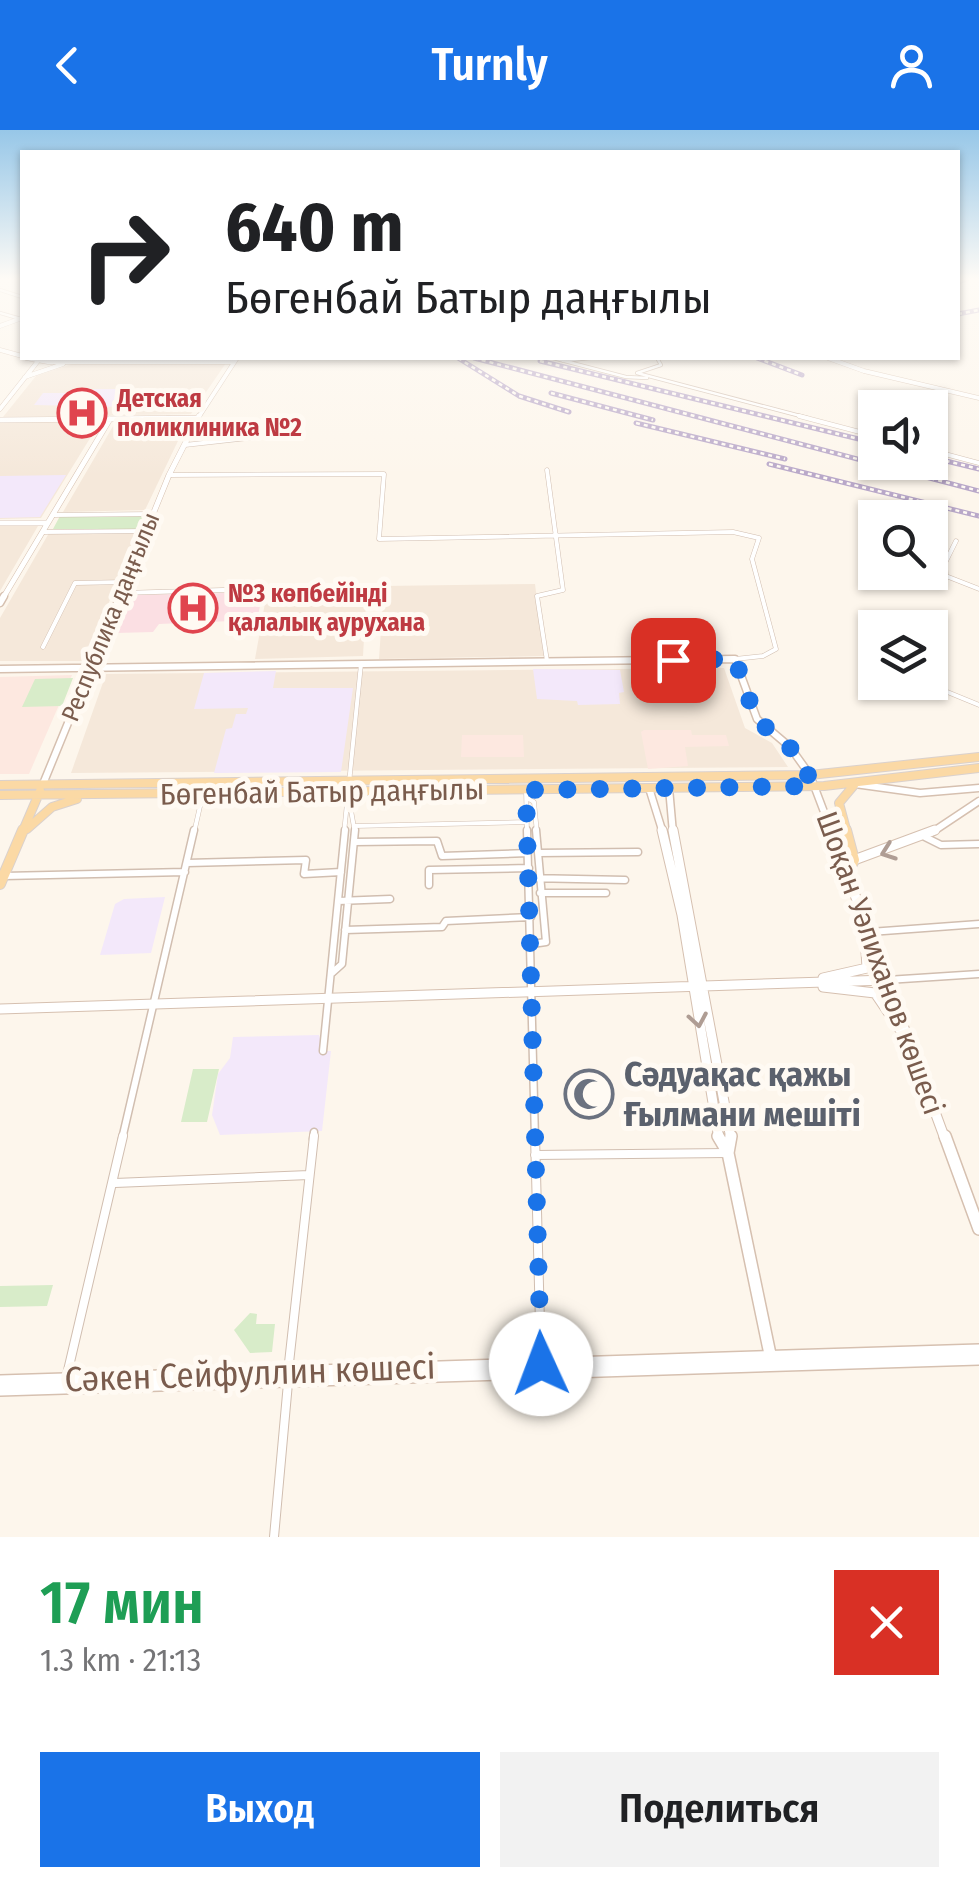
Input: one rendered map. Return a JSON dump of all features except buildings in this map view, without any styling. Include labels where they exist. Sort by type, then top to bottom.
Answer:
[{"type":"main road","name":"Бөгенбай Батыр даңғылы","points":[[0,784],[38,791],[112,794],[349,791],[810,774],[979,757]]},
{"type":"main road","name":"Бөгенбай Батыр даңғылы","points":[[0,795],[38,791],[526,793],[814,786],[979,768]]},
{"type":"main road","points":[[848,872],[854,860],[839,804],[854,784]]},
{"type":"main road","name":"Республика даңғылы","points":[[2,880],[38,791]]},
{"type":"main road","points":[[25,831],[62,803],[112,794]]},
{"type":"street","points":[[25,377],[26,360]]},
{"type":"street","points":[[35,360],[236,360]]},
{"type":"street","points":[[0,409],[38,361],[43,360]]},
{"type":"street","points":[[62,360],[72,362]]},
{"type":"street","name":"Республика даңғылы","points":[[38,791],[169,475],[198,418],[236,360]]},
{"type":"street","points":[[556,360],[631,378],[648,377]]},
{"type":"street","points":[[558,362],[574,360]]},
{"type":"street","points":[[658,360],[661,365],[637,372],[858,432]]},
{"type":"street","points":[[834,360],[979,398]]},
{"type":"street","points":[[25,377],[72,362]]},
{"type":"street","points":[[168,418],[190,415],[210,401]]},
{"type":"street","points":[[0,420],[198,418]]},
{"type":"street","points":[[0,603],[110,419]]},
{"type":"street","points":[[185,444],[266,436]]},
{"type":"street","points":[[948,455],[979,463]]},
{"type":"street","points":[[547,470],[563,590],[537,596],[547,661]]},
{"type":"street","points":[[0,669],[735,659],[764,656],[776,649],[753,562],[758,538],[733,532],[379,539],[384,474],[169,475]]},
{"type":"street","points":[[53,515],[154,514]]},
{"type":"street","points":[[0,524],[48,523]]},
{"type":"street","points":[[43,532],[147,531]]},
{"type":"street","points":[[956,541],[945,563],[946,576],[979,590]]},
{"type":"street","points":[[43,647],[75,582],[126,582]]},
{"type":"street","points":[[122,593],[289,588],[297,590],[299,596],[338,595],[377,586]]},
{"type":"street","name":"Шоқан Уәлиханов көшесі","points":[[735,659],[756,719],[790,746],[810,774],[979,1229]]},
{"type":"street","points":[[323,1051],[360,664]]},
{"type":"street","points":[[948,692],[979,705]]},
{"type":"street","points":[[854,784],[920,792],[979,788]]},
{"type":"street","points":[[649,788],[665,817],[704,985],[732,1133],[728,1153]]},
{"type":"street","points":[[669,788],[665,817],[718,1137],[728,1153],[772,1361]]},
{"type":"street","points":[[330,976],[342,964],[346,930],[356,826],[349,791]]},
{"type":"street","points":[[65,1384],[203,793]]},
{"type":"street","points":[[526,793],[546,942],[532,944]]},
{"type":"street","points":[[526,793],[534,802],[529,868],[541,1369]]},
{"type":"street","points":[[854,860],[925,837],[979,801]]},
{"type":"street","points":[[356,826],[527,822]]},
{"type":"street","points":[[925,837],[941,845],[979,844]]},
{"type":"street","points":[[354,842],[438,840],[442,856],[638,852]]},
{"type":"street","points":[[2,880],[306,860],[304,874],[341,872]]},
{"type":"street","points":[[430,886],[429,870],[529,868]]},
{"type":"street","points":[[530,878],[625,880]]},
{"type":"street","points":[[540,894],[606,893]]},
{"type":"street","points":[[338,900],[390,899]]},
{"type":"street","points":[[346,930],[442,928],[446,921],[531,917]]},
{"type":"street","points":[[794,984],[866,968],[864,917]]},
{"type":"street","points":[[870,932],[979,924]]},
{"type":"street","points":[[0,1009],[794,984],[979,974]]},
{"type":"street","points":[[794,984],[875,994],[911,1045]]},
{"type":"street","points":[[274,1537],[314,1132]]},
{"type":"street","points":[[534,1155],[728,1153]]},
{"type":"street","points":[[115,1183],[308,1175]]},
{"type":"street","name":"Сәкен Сейфуллин көшесі","points":[[0,1390],[65,1384],[772,1361],[979,1350]]},
{"type":"street","name":"Сәкен Сейфуллин көшесі","points":[[772,1361],[979,1360]]},
{"type":"street","name":"Сәкен Сейфуллин көшесі","points":[[0,1380],[65,1384]]},
{"type":"shaded area","points":[[75,363],[226,363],[191,414],[3,417],[36,376]]},
{"type":"shaded area","points":[[94,389],[138,389],[128,407],[34,405],[43,393],[91,393]]},
{"type":"shaded area","points":[[188,420],[145,510],[63,512],[116,421]]},
{"type":"shaded area","points":[[0,422],[100,422],[41,518],[0,519]]},
{"type":"shaded area","points":[[66,475],[40,517],[0,518],[0,476]]},
{"type":"shaded area","points":[[0,526],[38,526],[0,591]]},
{"type":"shaded area","points":[[138,531],[85,661],[0,661],[0,618],[49,533]]},
{"type":"shaded area","points":[[367,584],[363,656],[255,659],[268,586]]},
{"type":"shaded area","points":[[535,584],[544,656],[379,659],[384,586]]},
{"type":"shaded area","name":"№3 көпбейінді қалалық аурухана","points":[[263,592],[257,620],[159,624],[153,632],[116,633],[132,595]]},
{"type":"shaded area","points":[[724,668],[745,728],[772,743],[788,767],[71,773],[106,674]]},
{"type":"shaded area","points":[[533,669],[620,670],[624,692],[619,693],[620,704],[578,705],[577,701],[537,699]]},
{"type":"shaded area","points":[[276,671],[273,688],[353,688],[341,772],[214,773],[226,729],[232,728],[236,714],[246,714],[248,708],[194,709],[204,673]]},
{"type":"shaded area","points":[[72,675],[29,774],[0,774],[0,677]]},
{"type":"shaded area","points":[[641,732],[726,735],[729,746],[685,747],[688,766],[648,769]]},
{"type":"shaded area","points":[[462,735],[523,735],[524,757],[461,757]]},
{"type":"shaded area","points":[[165,897],[151,953],[100,955],[115,904],[124,899]]},
{"type":"shaded area","points":[[319,1035],[323,1051],[331,1051],[322,1131],[220,1135],[212,1115],[218,1074],[230,1058],[233,1037]]},
{"type":"green space","points":[[146,515],[140,529],[53,529],[60,516]]},
{"type":"green space","points":[[73,678],[62,706],[22,707],[35,679]]},
{"type":"green space","points":[[193,1069],[219,1069],[207,1122],[181,1122]]},
{"type":"green space","points":[[53,1285],[47,1306],[0,1307],[0,1286]]},
{"type":"green space","points":[[250,1313],[257,1314],[256,1324],[275,1324],[272,1352],[250,1353],[234,1330]]},
{"type":"railway","points":[[461,360],[519,396],[569,412]]},
{"type":"railway","points":[[482,360],[979,491]]},
{"type":"railway","points":[[762,360],[802,375]]},
{"type":"railway","points":[[540,361],[858,439]]},
{"type":"railway","points":[[551,393],[653,420]]},
{"type":"railway","points":[[636,423],[785,459]]},
{"type":"railway","points":[[948,461],[979,469]]},
{"type":"railway","points":[[769,464],[979,516]]},
{"type":"place","name":"Детская поликлиника №2","points":[[82,413]]},
{"type":"place","name":"№3 көпбейінді қалалық аурухана","points":[[193,608]]},
{"type":"place","name":"Сәдуақас қажы Ғылмани мешіті","points":[[589,1094]]},
{"type":"route","points":[[541,1364],[526,790],[814,786],[790,746],[756,719],[735,659],[673,660]]}]
